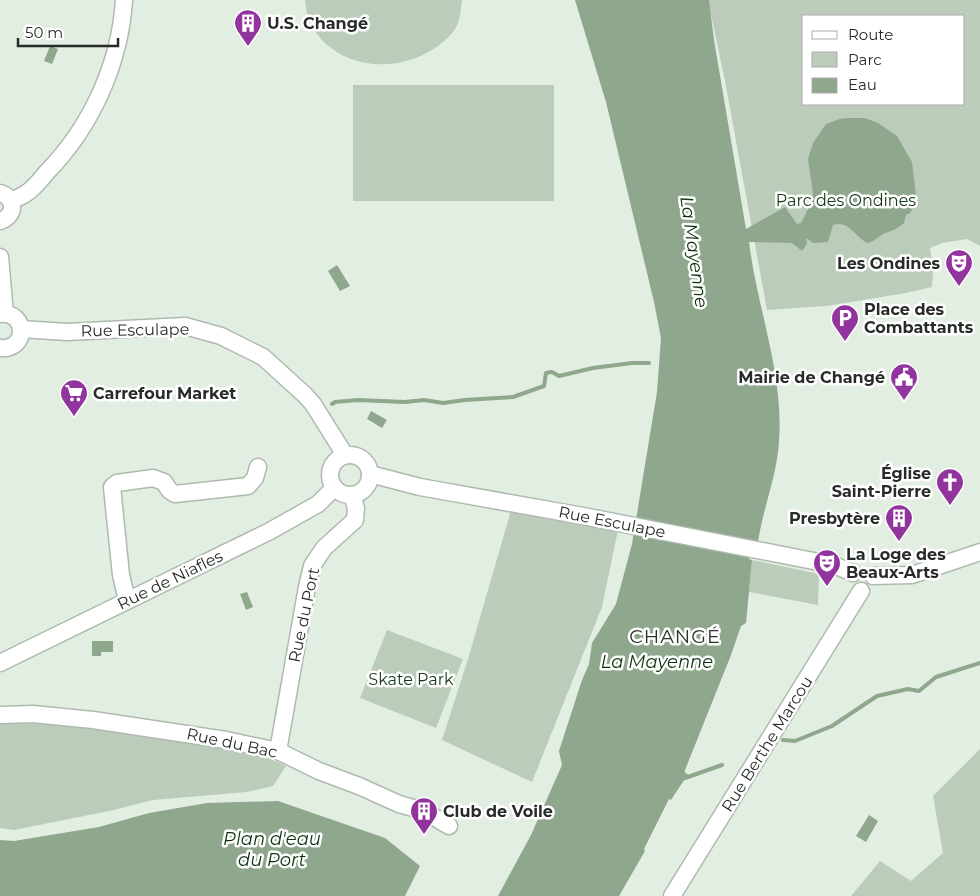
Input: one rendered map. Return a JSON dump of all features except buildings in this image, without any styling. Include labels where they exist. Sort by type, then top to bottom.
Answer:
[{"type":"street","points":[[0,221],[8,218],[12,210],[6,197],[28,192],[59,160],[87,122],[114,59],[123,18],[124,0]]},
{"type":"street","points":[[0,257],[2,314],[16,318],[21,329],[19,340],[16,344],[11,347],[0,348]]},
{"type":"street","name":"Rue Esculape","points":[[21,329],[67,332],[185,326],[221,336],[263,357],[305,396],[313,404],[346,455]]},
{"type":"street","points":[[352,454],[366,463],[370,474],[367,486],[363,490],[352,495],[345,495],[334,488],[329,474],[330,468],[339,457],[352,454]]},
{"type":"street","points":[[124,602],[126,596],[121,574],[112,487],[117,483],[153,478],[164,482],[169,490],[175,494],[248,486],[255,478],[258,467]]},
{"type":"street","name":"Rue Esculape","points":[[370,474],[420,487],[583,516],[834,565],[853,573]]},
{"type":"street","name":"Rue de Niafles","points":[[0,663],[285,522],[318,504],[334,488]]},
{"type":"street","name":"Rue du Port","points":[[278,751],[306,587],[312,566],[324,548],[354,520],[356,508],[352,495]]},
{"type":"street","points":[[874,576],[874,582],[870,588],[861,591],[852,584],[853,573],[859,569],[866,569],[874,576],[912,574],[980,552]]},
{"type":"street","name":"Rue Berthe Marcou","points":[[672,896],[861,591]]},
{"type":"street","name":"Rue du Bac","points":[[0,715],[33,714],[93,720],[226,740],[278,751],[319,771],[399,804],[424,811],[449,826]]},
{"type":"green space","points":[[305,0],[462,0],[457,26],[445,41],[419,57],[392,64],[378,64],[350,59],[326,44],[311,25]]},
{"type":"green space","name":"Parc des Ondines","points":[[708,0],[980,0],[980,246],[967,239],[942,243],[930,248],[933,271],[932,287],[826,306],[767,310],[725,81]]},
{"type":"green space","points":[[353,85],[554,85],[554,201],[353,201]]},
{"type":"green space","points":[[512,507],[618,530],[602,607],[532,782],[442,740],[468,659]]},
{"type":"green space","points":[[752,560],[819,574],[818,605],[749,592]]},
{"type":"green space","name":"Skate Park","points":[[387,630],[463,659],[436,728],[360,698]]},
{"type":"green space","points":[[0,723],[109,729],[197,741],[260,754],[286,766],[273,786],[247,792],[153,800],[114,810],[14,830],[0,828]]},
{"type":"green space","points":[[980,749],[980,896],[851,896],[880,861],[911,881],[943,853],[933,796]]},
{"type":"water","name":"La Mayenne","points":[[575,0],[709,0],[746,229],[785,207],[797,224],[801,223],[813,194],[808,159],[813,143],[826,124],[840,119],[865,118],[878,123],[897,136],[912,162],[916,195],[913,208],[906,215],[904,223],[867,243],[847,226],[838,224],[833,225],[828,242],[813,243],[806,238],[807,244],[802,251],[792,243],[749,242],[778,391],[779,441],[776,467],[758,542],[754,542],[749,559],[752,560],[746,623],[741,626],[685,770],[685,773],[688,774],[671,800],[669,799],[644,849],[645,851],[619,896],[498,896],[531,835],[562,765],[559,751],[589,664],[592,643],[616,604],[632,544],[657,392],[661,338],[654,302],[606,102]]},
{"type":"water","points":[[50,46],[58,49],[52,64],[44,61]]},
{"type":"water","points":[[337,265],[350,286],[340,291],[328,271]]},
{"type":"water","points":[[371,411],[387,420],[382,428],[367,419]]},
{"type":"water","points":[[247,592],[253,607],[246,610],[240,594]]},
{"type":"water","points":[[92,641],[113,641],[113,652],[101,652],[101,656],[92,656]]},
{"type":"water","name":"Plan d'eau du Port","points":[[278,801],[385,838],[420,866],[405,896],[0,896],[0,840],[14,841],[99,827],[149,813],[207,803]]},
{"type":"water","points":[[869,815],[878,821],[866,842],[856,836]]},
{"type":"waterway","points":[[332,404],[335,402],[358,400],[405,402],[424,400],[443,403],[513,397],[544,386],[546,373],[552,372],[559,376],[593,368],[632,363],[649,363]]},
{"type":"waterway","points":[[783,740],[795,741],[832,726],[877,696],[908,689],[919,691],[936,677],[980,663]]},
{"type":"waterway","points":[[682,779],[722,765]]},
{"type":"place","name":"U.S. Changé","points":[[248,47]]},
{"type":"place","name":"Les Ondines","points":[[959,287]]},
{"type":"place","name":"Place des Combattants","points":[[845,342]]},
{"type":"place","name":"Mairie de Changé","points":[[904,401]]},
{"type":"place","name":"Carrefour Market","points":[[74,417]]},
{"type":"place","name":"Église Saint-Pierre","points":[[950,506]]},
{"type":"place","name":"Presbytère","points":[[899,542]]},
{"type":"place","name":"La Loge des Beaux-Arts","points":[[827,587]]},
{"type":"place","name":"Club de Voile","points":[[424,835]]},
{"type":"district","name":"CHANGÉ","points":[[675,636]]}]
